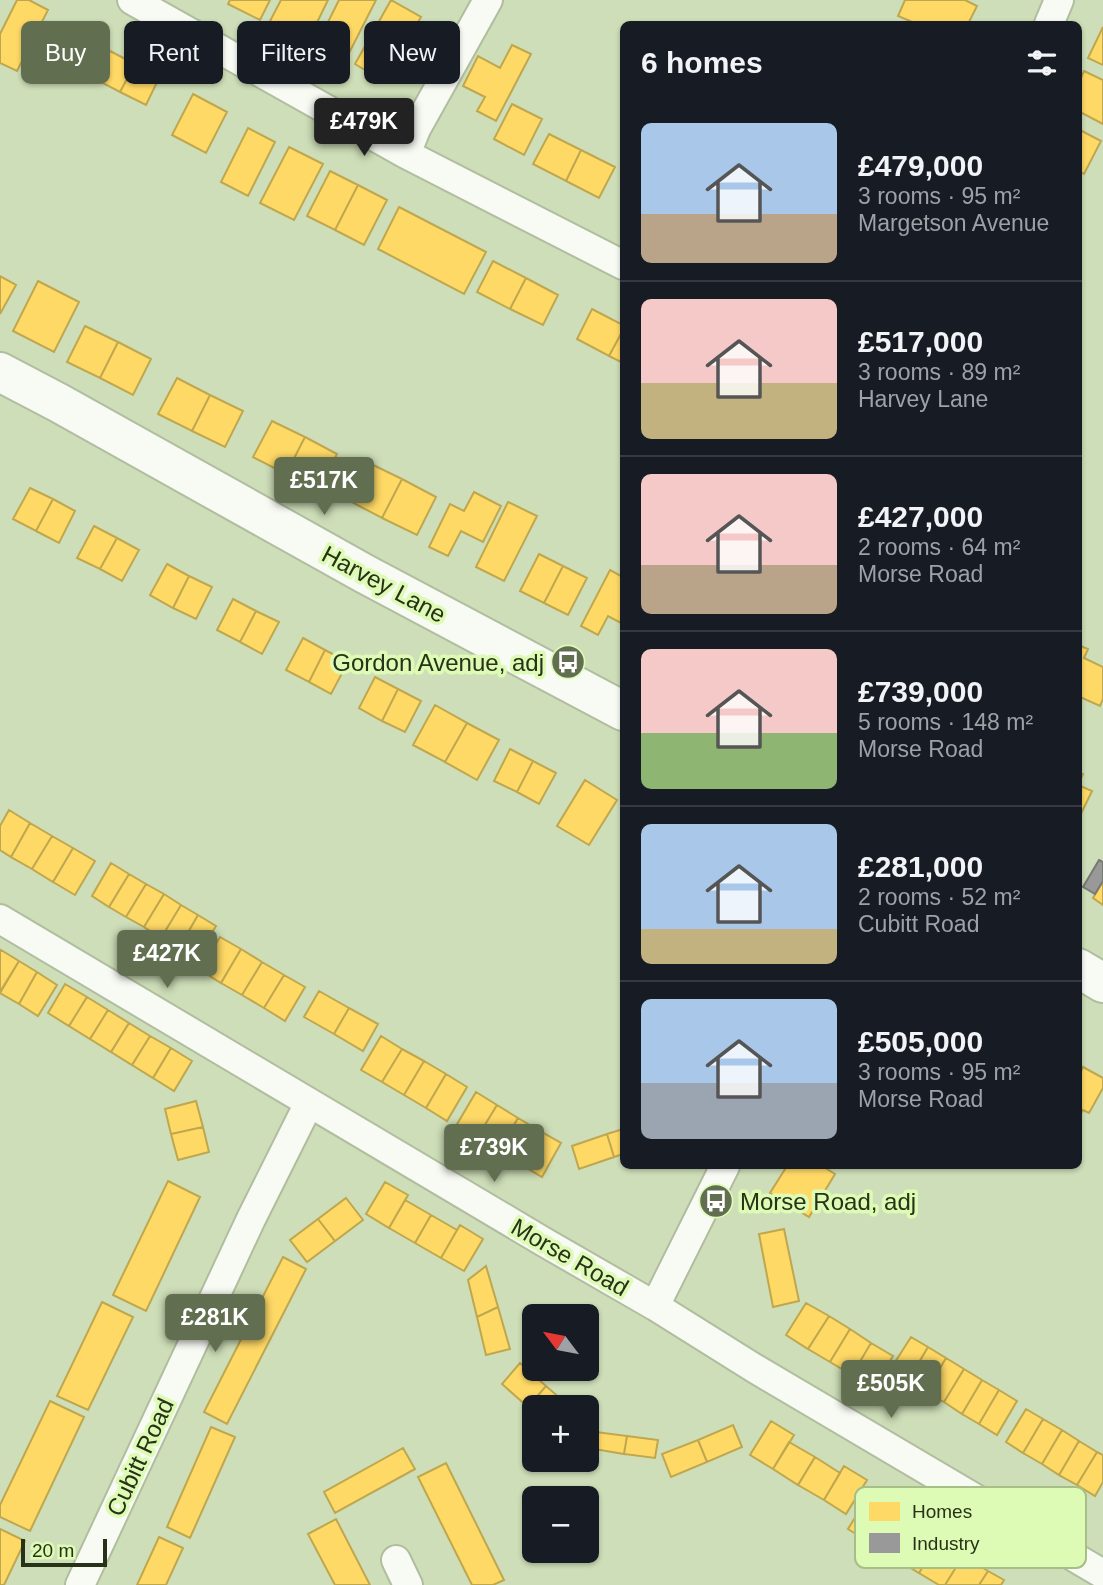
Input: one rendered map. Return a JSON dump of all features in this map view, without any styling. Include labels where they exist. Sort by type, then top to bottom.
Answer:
[{"type":"street","points":[[132,0],[406,154],[620,263]]},
{"type":"street","points":[[406,154],[416,129],[488,0]]},
{"type":"street","points":[[1050,21],[1059,0]]},
{"type":"street","name":"Harvey Lane","points":[[0,372],[365,574],[620,709]]},
{"type":"street","name":"Morse Road","points":[[0,919],[956,1487]]},
{"type":"street","points":[[1082,970],[1103,983]]},
{"type":"street","name":"Cubitt Road","points":[[80,1585],[251,1219],[309,1103]]},
{"type":"street","points":[[655,1306],[724,1169]]},
{"type":"street","points":[[396,1560],[408,1585]]},
{"type":"street","name":"Morse Road","points":[[1086,1564],[1103,1574]]},
{"type":"building: Homes","points":[[17,0],[29,0],[48,10],[42,21],[21,21],[21,63],[17,71],[0,63],[0,34]]},
{"type":"building: Homes","points":[[230,0],[270,0],[260,20],[228,4]]},
{"type":"building: Homes","points":[[281,0],[328,0],[318,21],[270,21]]},
{"type":"building: Homes","points":[[339,0],[376,0],[350,51],[350,21],[328,21]]},
{"type":"building: Homes","points":[[391,0],[421,17],[419,21],[379,21]]},
{"type":"building: Homes","points":[[905,0],[965,0],[977,6],[970,21],[910,21],[898,16]]},
{"type":"building: Homes","points":[[1103,27],[1103,65],[1088,58]]},
{"type":"building: Homes","points":[[512,45],[531,54],[496,121],[477,111],[485,97],[463,86],[478,56],[500,68]]},
{"type":"building: Homes","points":[[364,48],[364,69],[355,64]]},
{"type":"building: Homes","points":[[110,51],[124,58],[124,84],[120,92],[105,84],[110,84]]},
{"type":"building: Homes","points":[[1084,71],[1103,80],[1103,124],[1082,113]]},
{"type":"building: Homes","points":[[124,84],[156,84],[146,105],[120,92]]},
{"type":"building: Homes","points":[[193,94],[227,112],[206,153],[172,135]]},
{"type":"building: Homes","points":[[512,104],[542,119],[524,155],[494,139]]},
{"type":"building: Homes","points":[[248,128],[275,142],[248,196],[221,182]]},
{"type":"building: Homes","points":[[1082,131],[1101,141],[1084,174],[1082,173]]},
{"type":"building: Homes","points":[[549,134],[581,150],[566,181],[533,164]]},
{"type":"building: Homes","points":[[289,147],[323,164],[294,220],[260,203]]},
{"type":"building: Homes","points":[[581,150],[615,167],[599,198],[566,181]]},
{"type":"building: Homes","points":[[330,171],[358,185],[335,230],[307,216]]},
{"type":"building: Homes","points":[[358,185],[387,200],[364,245],[335,230]]},
{"type":"building: Homes","points":[[399,207],[486,252],[464,294],[378,249]]},
{"type":"building: Homes","points":[[493,261],[526,278],[510,309],[477,292]]},
{"type":"building: Homes","points":[[0,276],[16,285],[0,314]]},
{"type":"building: Homes","points":[[526,278],[558,295],[543,325],[510,309]]},
{"type":"building: Homes","points":[[38,281],[79,302],[54,352],[13,331]]},
{"type":"building: Homes","points":[[592,309],[620,323],[620,336],[609,356],[577,339]]},
{"type":"building: Homes","points":[[85,326],[118,342],[100,378],[67,362]]},
{"type":"building: Homes","points":[[620,336],[620,362],[609,356]]},
{"type":"building: Homes","points":[[118,342],[151,359],[133,395],[100,378]]},
{"type":"building: Homes","points":[[177,378],[210,395],[192,431],[158,414]]},
{"type":"building: Homes","points":[[210,395],[243,411],[225,447],[192,431]]},
{"type":"building: Homes","points":[[272,421],[305,437],[286,474],[253,457]]},
{"type":"building: Homes","points":[[305,437],[337,454],[319,490],[286,474]]},
{"type":"building: Homes","points":[[367,462],[402,479],[382,518],[348,500]]},
{"type":"building: Homes","points":[[402,479],[436,497],[417,535],[382,518]]},
{"type":"building: Homes","points":[[30,488],[53,499],[36,531],[13,519]]},
{"type":"building: Homes","points":[[474,492],[501,506],[483,542],[461,531],[448,556],[429,547],[450,504],[464,511]]},
{"type":"building: Homes","points":[[53,499],[75,511],[59,543],[36,531]]},
{"type":"building: Homes","points":[[508,502],[537,516],[504,581],[476,567]]},
{"type":"building: Homes","points":[[94,526],[117,538],[100,569],[77,558]]},
{"type":"building: Homes","points":[[117,538],[139,550],[122,581],[100,569]]},
{"type":"building: Homes","points":[[539,554],[563,566],[544,603],[520,591]]},
{"type":"building: Homes","points":[[167,564],[189,576],[173,608],[150,595]]},
{"type":"building: Homes","points":[[563,566],[587,578],[568,615],[544,603]]},
{"type":"building: Homes","points":[[610,570],[620,575],[620,622],[608,616],[598,635],[581,626]]},
{"type":"building: Homes","points":[[189,576],[212,587],[196,619],[173,608]]},
{"type":"building: Homes","points":[[233,599],[256,611],[240,642],[217,630]]},
{"type":"building: Homes","points":[[256,611],[279,622],[262,654],[240,642]]},
{"type":"building: Homes","points":[[303,638],[325,650],[309,682],[286,670]]},
{"type":"building: Homes","points":[[1082,647],[1088,649],[1084,658],[1103,667],[1103,699],[1100,706],[1082,698]]},
{"type":"building: Homes","points":[[325,650],[348,662],[331,694],[309,682]]},
{"type":"building: Homes","points":[[375,677],[398,689],[382,721],[359,708]]},
{"type":"building: Homes","points":[[398,689],[421,701],[405,732],[382,721]]},
{"type":"building: Homes","points":[[435,705],[467,723],[445,762],[413,745]]},
{"type":"building: Homes","points":[[467,723],[499,740],[477,780],[445,762]]},
{"type":"building: Homes","points":[[510,749],[533,761],[517,792],[494,781]]},
{"type":"building: Homes","points":[[533,761],[556,773],[539,804],[517,792]]},
{"type":"building: Homes","points":[[585,780],[617,800],[589,845],[557,826]]},
{"type":"building: Homes","points":[[1082,787],[1092,791],[1082,812]]},
{"type":"building: Homes","points":[[9,810],[30,823],[11,857],[0,850],[0,826]]},
{"type":"building: Homes","points":[[30,823],[52,836],[32,869],[11,857]]},
{"type":"building: Homes","points":[[52,836],[73,848],[53,882],[32,869]]},
{"type":"building: Homes","points":[[73,848],[95,861],[75,895],[53,882]]},
{"type":"building: Homes","points":[[111,863],[129,874],[109,907],[92,896]]},
{"type":"building: Homes","points":[[129,874],[146,884],[126,917],[109,907]]},
{"type":"building: Homes","points":[[1103,881],[1103,905],[1093,898]]},
{"type":"building: Homes","points":[[146,884],[164,894],[144,927],[126,917]]},
{"type":"building: Homes","points":[[164,894],[181,905],[161,938],[144,927]]},
{"type":"building: Homes","points":[[181,905],[198,915],[179,948],[161,938]]},
{"type":"building: Homes","points":[[198,915],[216,926],[196,958],[179,948]]},
{"type":"building: Homes","points":[[220,937],[241,949],[221,983],[200,970]]},
{"type":"building: Homes","points":[[241,949],[262,962],[242,995],[221,983]]},
{"type":"building: Homes","points":[[1,950],[19,961],[0,992],[0,952]]},
{"type":"building: Homes","points":[[19,961],[37,972],[19,1004],[0,993]]},
{"type":"building: Homes","points":[[262,962],[284,975],[264,1008],[242,995]]},
{"type":"building: Homes","points":[[37,972],[57,985],[38,1016],[19,1004]]},
{"type":"building: Homes","points":[[284,975],[305,987],[285,1021],[264,1008]]},
{"type":"building: Homes","points":[[65,984],[87,997],[69,1026],[48,1013]]},
{"type":"building: Homes","points":[[319,991],[349,1008],[334,1034],[304,1017]]},
{"type":"building: Homes","points":[[87,997],[108,1010],[90,1039],[69,1026]]},
{"type":"building: Homes","points":[[349,1008],[378,1024],[363,1051],[334,1034]]},
{"type":"building: Homes","points":[[108,1010],[129,1023],[111,1052],[90,1039]]},
{"type":"building: Homes","points":[[129,1023],[150,1036],[132,1065],[111,1052]]},
{"type":"building: Homes","points":[[150,1036],[171,1048],[153,1078],[132,1065]]},
{"type":"building: Homes","points":[[381,1036],[402,1049],[382,1082],[361,1070]]},
{"type":"building: Homes","points":[[171,1048],[192,1061],[174,1091],[153,1078]]},
{"type":"building: Homes","points":[[402,1049],[424,1061],[404,1095],[382,1082]]},
{"type":"building: Homes","points":[[424,1061],[446,1074],[426,1108],[404,1095]]},
{"type":"building: Homes","points":[[1083,1067],[1103,1078],[1103,1088],[1089,1113],[1082,1112]]},
{"type":"building: Homes","points":[[446,1074],[467,1087],[447,1121],[426,1108]]},
{"type":"building: Homes","points":[[476,1092],[497,1105],[477,1138],[456,1126]]},
{"type":"building: Homes","points":[[196,1101],[203,1127],[171,1134],[165,1109]]},
{"type":"building: Homes","points":[[497,1105],[518,1118],[499,1151],[477,1138]]},
{"type":"building: Homes","points":[[518,1118],[540,1131],[520,1164],[499,1151]]},
{"type":"building: Homes","points":[[203,1127],[209,1152],[178,1160],[171,1134]]},
{"type":"building: Homes","points":[[620,1130],[620,1155],[614,1157],[607,1134]]},
{"type":"building: Homes","points":[[540,1131],[561,1143],[542,1177],[520,1164]]},
{"type":"building: Homes","points":[[607,1134],[614,1157],[579,1169],[572,1146]]},
{"type":"building: Homes","points":[[785,1169],[827,1169],[835,1174],[809,1217],[770,1193]]},
{"type":"building: Homes","points":[[168,1181],[200,1197],[146,1311],[113,1295]]},
{"type":"building: Homes","points":[[385,1182],[408,1195],[389,1228],[366,1214]]},
{"type":"building: Homes","points":[[346,1198],[363,1220],[335,1241],[318,1219]]},
{"type":"building: Homes","points":[[405,1200],[431,1215],[415,1243],[389,1228]]},
{"type":"building: Homes","points":[[431,1215],[457,1230],[441,1258],[415,1243]]},
{"type":"building: Homes","points":[[318,1219],[335,1241],[307,1262],[290,1240]]},
{"type":"building: Homes","points":[[460,1225],[483,1239],[464,1271],[441,1258]]},
{"type":"building: Homes","points":[[784,1229],[799,1301],[773,1307],[759,1234]]},
{"type":"building: Homes","points":[[283,1257],[306,1269],[227,1424],[204,1412]]},
{"type":"building: Homes","points":[[486,1266],[498,1307],[477,1317],[468,1280]]},
{"type":"building: Homes","points":[[102,1302],[133,1317],[88,1410],[57,1396]]},
{"type":"building: Homes","points":[[806,1303],[829,1316],[808,1349],[786,1335]]},
{"type":"building: Homes","points":[[498,1307],[510,1349],[486,1355],[477,1317]]},
{"type":"building: Homes","points":[[829,1316],[850,1329],[830,1362],[808,1349]]},
{"type":"building: Homes","points":[[850,1329],[871,1343],[852,1375],[830,1362]]},
{"type":"building: Homes","points":[[911,1337],[928,1347],[908,1381],[890,1370]]},
{"type":"building: Homes","points":[[871,1343],[893,1356],[873,1388],[852,1375]]},
{"type":"building: Homes","points":[[928,1347],[946,1358],[926,1392],[908,1381]]},
{"type":"building: Homes","points":[[946,1358],[964,1369],[944,1402],[926,1392]]},
{"type":"building: Homes","points":[[520,1363],[522,1381],[540,1381],[546,1386],[538,1395],[522,1395],[522,1402],[502,1384]]},
{"type":"building: Homes","points":[[964,1369],[982,1380],[962,1414],[944,1402]]},
{"type":"building: Homes","points":[[982,1380],[999,1390],[979,1424],[962,1414]]},
{"type":"building: Homes","points":[[546,1386],[556,1395],[538,1395]]},
{"type":"building: Homes","points":[[999,1390],[1017,1401],[997,1435],[979,1424]]},
{"type":"building: Homes","points":[[50,1401],[84,1417],[30,1531],[0,1517],[0,1505]]},
{"type":"building: Homes","points":[[1026,1409],[1043,1419],[1023,1453],[1006,1442]]},
{"type":"building: Homes","points":[[1043,1419],[1062,1430],[1042,1464],[1023,1453]]},
{"type":"building: Homes","points":[[771,1421],[794,1435],[773,1469],[750,1455]]},
{"type":"building: Homes","points":[[733,1425],[742,1447],[707,1462],[698,1440]]},
{"type":"building: Homes","points":[[211,1427],[235,1437],[190,1538],[167,1527]]},
{"type":"building: Homes","points":[[1062,1430],[1079,1441],[1059,1475],[1042,1464]]},
{"type":"building: Homes","points":[[599,1432],[627,1436],[624,1454],[599,1450]]},
{"type":"building: Homes","points":[[627,1436],[658,1440],[655,1458],[624,1454]]},
{"type":"building: Homes","points":[[698,1440],[707,1462],[671,1477],[662,1454]]},
{"type":"building: Homes","points":[[1079,1441],[1097,1452],[1077,1485],[1059,1475]]},
{"type":"building: Homes","points":[[789,1442],[815,1457],[798,1485],[773,1469]]},
{"type":"building: Homes","points":[[403,1448],[415,1469],[335,1513],[324,1492]]},
{"type":"building: Homes","points":[[1097,1452],[1103,1455],[1103,1482],[1095,1496],[1086,1490],[1086,1487],[1077,1485]]},
{"type":"building: Homes","points":[[815,1457],[840,1473],[824,1500],[798,1485]]},
{"type":"building: Homes","points":[[446,1463],[504,1580],[493,1585],[472,1585],[418,1477]]},
{"type":"building: Homes","points":[[844,1466],[867,1480],[863,1487],[855,1487],[855,1499],[846,1514],[824,1500]]},
{"type":"building: Homes","points":[[855,1518],[855,1533],[848,1529]]},
{"type":"building: Homes","points":[[336,1519],[370,1585],[335,1585],[308,1534]]},
{"type":"building: Homes","points":[[0,1529],[25,1541],[4,1585],[0,1585]]},
{"type":"building: Homes","points":[[159,1537],[183,1548],[166,1585],[137,1585]]},
{"type":"building: Homes","points":[[922,1568],[956,1568],[945,1585],[939,1585],[919,1573]]},
{"type":"building: Homes","points":[[956,1568],[983,1568],[988,1571],[979,1585],[945,1585]]},
{"type":"building: Homes","points":[[988,1571],[1004,1580],[1001,1585],[979,1585]]},
{"type":"building: Industry","points":[[1099,860],[1103,862],[1103,881],[1095,894],[1083,887]]},
{"type":"place","name":"Gordon Avenue, adj","points":[[568,662]]},
{"type":"place","name":"Morse Road, adj","points":[[716,1201]]}]
